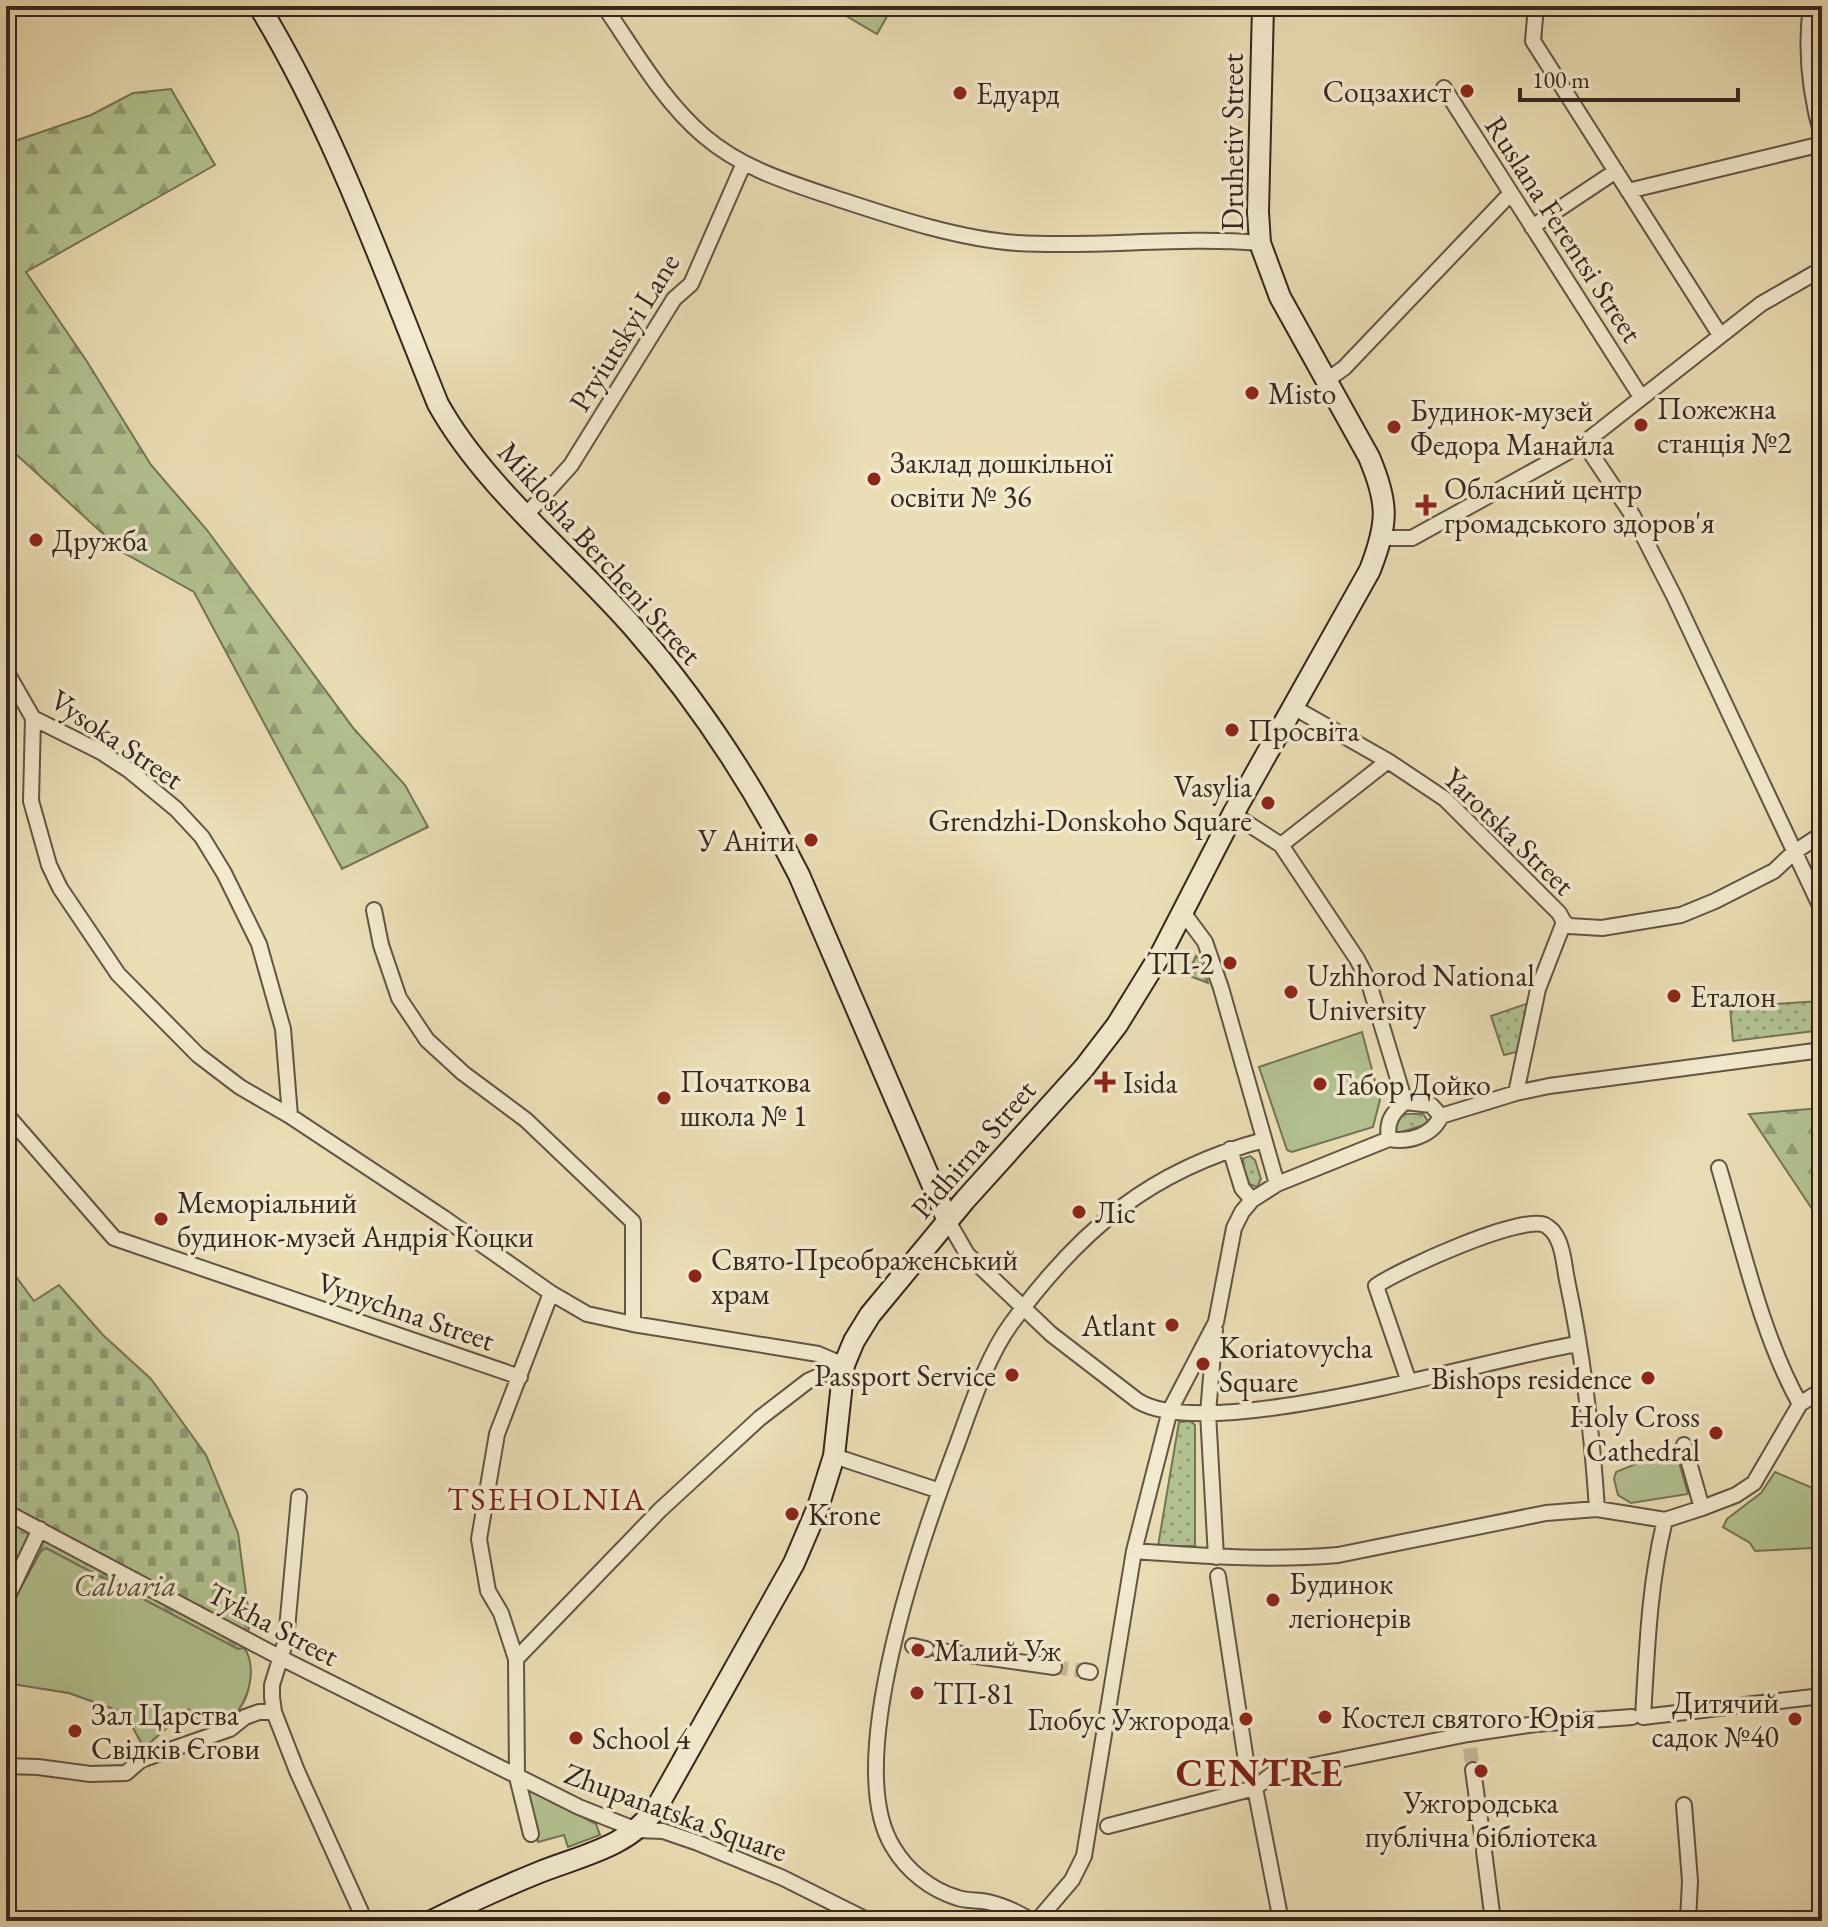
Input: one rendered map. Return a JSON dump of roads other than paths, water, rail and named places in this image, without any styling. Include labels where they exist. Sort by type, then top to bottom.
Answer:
[{"type":"main road","name":"Miklosha Bercheni Street","points":[[259,6],[284,47],[335,150],[438,404],[474,458],[634,628],[674,676],[760,804],[799,875],[948,1221]]},
{"type":"main road","name":"Druhetiv Street","points":[[1263,6],[1260,243],[1280,297],[1378,477],[1385,519],[1382,538],[1370,570],[1293,707]]},
{"type":"main road","points":[[1233,814],[1293,707]]},
{"type":"main road","name":"Pidhirna Street","points":[[637,1830],[669,1790],[778,1596],[818,1507],[834,1456],[844,1365],[854,1341],[870,1315],[948,1221],[1084,1068],[1117,1025],[1162,952],[1233,814]]},
{"type":"main road","points":[[432,1921],[541,1871],[613,1846],[637,1830]]},
{"type":"street","points":[[604,6],[675,108],[706,138],[744,163],[777,179],[979,238],[1041,243],[1181,240],[1260,243]]},
{"type":"street","points":[[1536,6],[1533,41],[1720,335]]},
{"type":"street","points":[[1811,6],[1808,58],[1811,89],[1822,136]]},
{"type":"street","name":"Ruslana Ferentsi Street","points":[[1444,88],[1641,397]]},
{"type":"street","points":[[1628,191],[1822,144]]},
{"type":"street","name":"Pryiutskyi Lane","points":[[527,514],[571,465],[674,299],[691,284],[744,163]]},
{"type":"street","points":[[1532,227],[1616,171]]},
{"type":"street","points":[[1327,380],[1344,368],[1511,193]]},
{"type":"street","points":[[1382,538],[1412,538],[1584,443],[1761,304],[1822,269]]},
{"type":"street","points":[[1584,443],[1633,516],[1668,582],[1822,910]]},
{"type":"street","name":"Vysoka Street","points":[[6,671],[33,718],[101,752],[130,771],[176,809],[202,837],[224,873],[263,957],[283,1029],[290,1116]]},
{"type":"street","points":[[1281,845],[1388,761],[1293,707]]},
{"type":"street","points":[[33,718],[31,801],[54,877],[92,939],[136,995],[198,1055],[240,1087],[290,1116],[551,1293],[587,1314],[818,1354],[844,1365]]},
{"type":"street","name":"Yarotska Street","points":[[1388,761],[1445,799],[1559,913],[1564,922],[1538,989],[1516,1093]]},
{"type":"street","points":[[1233,814],[1281,845],[1357,959],[1368,980],[1405,1102]]},
{"type":"street","points":[[1564,922],[1569,926],[1602,928],[1681,915],[1774,871],[1793,853],[1822,834]]},
{"type":"street","points":[[374,910],[381,945],[399,998],[427,1040],[463,1073],[526,1120],[633,1222],[633,1324]]},
{"type":"street","points":[[1182,911],[1205,942],[1277,1184]]},
{"type":"street","points":[[1216,1557],[1208,1413],[1216,1322],[1234,1228],[1252,1200],[1277,1184],[1389,1139],[1400,1141],[1429,1132],[1436,1127],[1441,1116],[1516,1093],[1822,1050]]},
{"type":"street","points":[[1389,1139],[1387,1128],[1392,1112],[1405,1102],[1431,1105],[1441,1116]]},
{"type":"street","name":"Vynychna Street","points":[[6,1114],[114,1238],[520,1377]]},
{"type":"street","points":[[1216,1322],[1170,1410],[1134,1551],[1084,1856],[1072,1880],[1035,1921],[990,1903],[960,1899],[925,1882],[910,1870],[894,1849],[885,1832],[878,1801],[877,1763],[882,1705],[893,1644],[915,1565],[969,1411],[1006,1331],[1056,1268],[1123,1205],[1171,1175],[1230,1149],[1264,1140]]},
{"type":"street","points":[[1230,1149],[1242,1188],[1252,1200]]},
{"type":"street","points":[[1719,1168],[1753,1283],[1781,1364],[1800,1404]]},
{"type":"street","points":[[948,1221],[967,1254],[1061,1343],[1153,1409],[1208,1413],[1272,1407],[1409,1382],[1528,1352],[1578,1344]]},
{"type":"street","points":[[1409,1382],[1376,1286],[1458,1246],[1508,1229],[1542,1223],[1555,1233],[1567,1278],[1588,1410],[1597,1509]]},
{"type":"street","points":[[517,1777],[516,1659],[501,1613],[488,1591],[479,1539],[497,1434],[551,1293]]},
{"type":"street","points":[[516,1659],[660,1510],[760,1418],[808,1381],[844,1365]]},
{"type":"street","points":[[1134,1551],[1281,1559],[1338,1555],[1546,1513],[1597,1509],[1665,1520],[1736,1495],[1754,1483],[1800,1404],[1822,1390]]},
{"type":"street","points":[[1684,1445],[1702,1508]]},
{"type":"street","points":[[834,1456],[940,1491]]},
{"type":"street","points":[[299,1497],[286,1640],[272,1685],[274,1712],[297,1771],[365,1921]]},
{"type":"street","name":"Tykha Street","points":[[6,1512],[281,1658],[517,1777]]},
{"type":"street","points":[[1638,1717],[1657,1551],[1665,1520]]},
{"type":"street","points":[[6,1600],[40,1529]]},
{"type":"street","points":[[1218,1576],[1245,1757],[1255,1788],[1281,1921]]},
{"type":"street","points":[[926,1649],[1054,1667]]},
{"type":"street","points":[[1108,1826],[1255,1788],[1271,1775],[1295,1769],[1469,1741],[1536,1724],[1638,1717],[1822,1696]]},
{"type":"street","points":[[6,1766],[90,1774],[126,1773],[141,1760],[230,1729],[245,1717],[259,1712],[274,1712]]},
{"type":"street","points":[[1473,1770],[1482,1834]]},
{"type":"street","name":"Zhupanatska Square","points":[[517,1777],[637,1830],[663,1831],[698,1843],[783,1878],[869,1921]]},
{"type":"street","name":"Zhupanatska Square","points":[[517,1777],[531,1834]]},
{"type":"street","points":[[1684,1805],[1690,1881],[1688,1921]]},
{"type":"street","points":[[1484,1851],[1493,1921]]},
{"type":"tunnel","points":[[1054,1667],[1085,1671]]},
{"type":"tunnel","points":[[1470,1748],[1473,1770]]},
{"type":"place","name":"Соцзахист","points":[[1467,91]]},
{"type":"place","name":"Едуард","points":[[960,93]]},
{"type":"place","name":"Misto","points":[[1252,393]]},
{"type":"place","name":"Пожежна станція №2","points":[[1641,425]]},
{"type":"place","name":"Будинок-музей Федора Манайла","points":[[1394,427]]},
{"type":"place","name":"Заклад дошкільної освіти № 36","points":[[874,479]]},
{"type":"place","name":"Обласний центр громадського здоров'я","points":[[1426,505]]},
{"type":"place","name":"Дружба","points":[[36,540]]},
{"type":"place","name":"Просвіта","points":[[1232,730]]},
{"type":"place","name":"Vasylia Grendzhi-Donskoho Square","points":[[1268,803]]},
{"type":"place","name":"У Аніти","points":[[811,840]]},
{"type":"place","name":"ТП-2","points":[[1230,963]]},
{"type":"place","name":"Uzhhorod National University","points":[[1291,992]]},
{"type":"place","name":"Еталон","points":[[1674,996]]},
{"type":"place","name":"Isida","points":[[1105,1082]]},
{"type":"place","name":"Габор Дойко","points":[[1320,1084]]},
{"type":"place","name":"Початкова школа № 1","points":[[664,1098]]},
{"type":"place","name":"Ліс","points":[[1079,1212]]},
{"type":"place","name":"Меморіальний будинок-музей Андрія Коцки","points":[[161,1219]]},
{"type":"place","name":"Свято-Преображенський храм","points":[[695,1276]]},
{"type":"place","name":"Atlant","points":[[1172,1325]]},
{"type":"place","name":"Koriatovycha Square","points":[[1203,1364]]},
{"type":"place","name":"Passport Service","points":[[1012,1375]]},
{"type":"place","name":"Bishops residence","points":[[1648,1378]]},
{"type":"place","name":"Holy Cross Cathedral","points":[[1716,1433]]},
{"type":"place","name":"Krone","points":[[792,1514]]},
{"type":"place","name":"Будинок легіонерів","points":[[1273,1600]]},
{"type":"place","name":"Малий Уж","points":[[918,1650]]},
{"type":"place","name":"ТП-81","points":[[917,1693]]},
{"type":"place","name":"Костел святого Юрія","points":[[1325,1717]]},
{"type":"place","name":"Глобус Ужгорода","points":[[1246,1719]]},
{"type":"place","name":"Дитячий садок №40","points":[[1795,1719]]},
{"type":"place","name":"Зал Царства Свідків Єгови","points":[[75,1731]]},
{"type":"place","name":"School 4","points":[[576,1738]]},
{"type":"place","name":"Ужгородська публічна бібліотека","points":[[1481,1771]]},
{"type":"district","name":"TSEHOLNIA","points":[[547,1499]]},
{"type":"district","name":"CENTRE","points":[[1260,1772]]},
{"type":"park label","name":"Calvaria","points":[[125,1585]]}]
